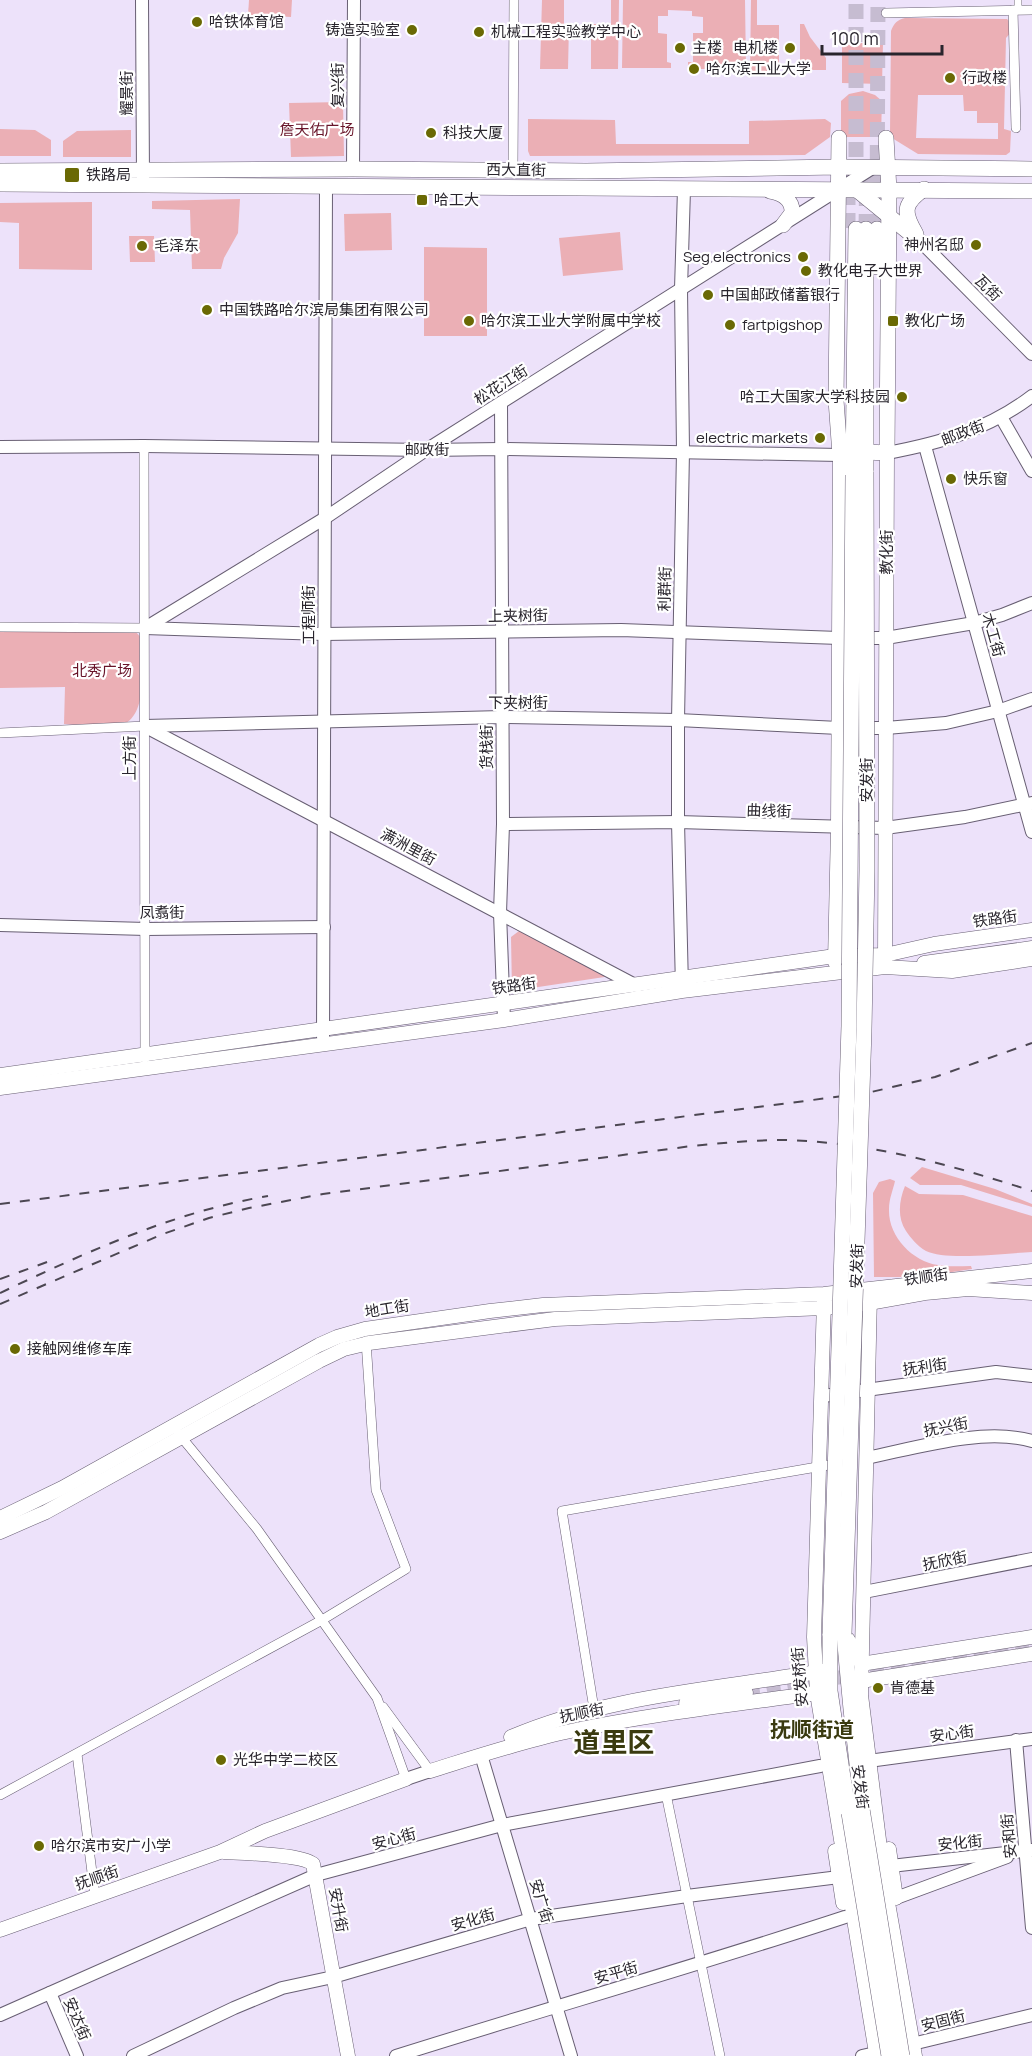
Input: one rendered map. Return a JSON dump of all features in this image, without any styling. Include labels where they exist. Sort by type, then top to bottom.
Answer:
[{"type":"main road","name":"教化街","points":[[839,138],[836,400],[864,453]]},
{"type":"main road","name":"教化街","points":[[835,972],[839,638],[864,453],[889,215],[889,190],[881,167],[886,138]]},
{"type":"main road","name":"西大直街","points":[[0,184],[353,170],[586,171],[839,167],[1032,169]]},
{"type":"main road","name":"西大直街","points":[[0,171],[326,186],[1032,191]]},
{"type":"main road","points":[[756,189],[776,192],[788,200],[793,209],[783,225]]},
{"type":"main road","points":[[923,244],[909,221],[907,212],[911,199],[924,189]]},
{"type":"main road","points":[[857,190],[923,244]]},
{"type":"main road","name":"教化街","points":[[859,473],[864,453],[862,229],[864,453],[886,638],[885,961]]},
{"type":"main road","name":"安发街","points":[[859,473],[867,870],[864,1030],[837,1634],[851,1709],[856,1811],[881,2055]]},
{"type":"main road","name":"铁路街","points":[[0,1075],[636,985],[682,984],[835,972],[885,961],[934,944],[1032,930]]},
{"type":"main road","points":[[885,961],[913,965],[1032,941]]},
{"type":"main road","points":[[983,951],[1032,948]]},
{"type":"main road","name":"铁路街","points":[[0,1088],[504,1020],[656,996],[682,984],[835,956],[952,970],[1032,959]]},
{"type":"main road","name":"铁顺街","points":[[824,1301],[1032,1271]]},
{"type":"main road","name":"铁顺街","points":[[870,1296],[968,1289],[1032,1293]]},
{"type":"main road","points":[[851,1709],[861,1673],[870,1296]]},
{"type":"main road","name":"地工街","points":[[0,1518],[344,1350],[366,1336],[490,1311],[543,1305],[824,1301]]},
{"type":"main road","name":"安发桥街","points":[[822,1671],[814,1636],[823,1396],[824,1301]]},
{"type":"main road","name":"地工街","points":[[0,1532],[46,1512],[178,1432]]},
{"type":"main road","points":[[837,1634],[861,1673]]},
{"type":"main road","name":"安发街","points":[[837,1634],[822,1671],[823,1692],[856,1811],[902,2056]]},
{"type":"main road","points":[[861,1673],[1032,1637]]},
{"type":"main road","points":[[861,1673],[1032,1654]]},
{"type":"main road","name":"抚顺街","points":[[511,1737],[543,1724],[594,1709],[702,1689],[822,1671]]},
{"type":"main road","name":"安发街","points":[[861,1673],[861,1710],[891,1896],[899,1974],[914,2050]]},
{"type":"main road","name":"安发桥街","points":[[823,1692],[851,1899],[881,2055]]},
{"type":"main road","name":"抚顺街","points":[[430,1771],[519,1743],[586,1728],[823,1692]]},
{"type":"main road","name":"抚顺街","points":[[430,1771],[482,1745],[511,1737],[592,1719],[746,1693]]},
{"type":"main road","name":"安发街","points":[[876,1760],[891,1866],[891,1896]]},
{"type":"main road","points":[[820,1766],[856,1990],[881,2055]]},
{"type":"main road","name":"抚顺街","points":[[0,1930],[219,1852],[265,1831],[406,1779]]},
{"type":"main road","points":[[856,1811],[891,1896]]},
{"type":"main road","points":[[851,1899],[856,1811]]},
{"type":"main road","name":"安升街","points":[[219,1852],[252,1853],[308,1860],[313,1864],[348,2056]]},
{"type":"street","name":"耀景街","points":[[142,0],[143,178]]},
{"type":"street","name":"复兴街","points":[[353,170],[354,0]]},
{"type":"street","points":[[513,170],[514,0]]},
{"type":"street","points":[[1016,7],[1016,128]]},
{"type":"street","points":[[886,13],[1016,7],[1032,10]]},
{"type":"street","name":"松花江街","points":[[145,628],[325,518],[426,450],[838,190],[881,167]]},
{"type":"street","name":"工程师街","points":[[323,1044],[326,186]]},
{"type":"street","name":"利群街","points":[[682,984],[678,822],[678,632],[683,451],[681,289],[684,189]]},
{"type":"street","name":"瓦街","points":[[923,244],[1032,354]]},
{"type":"street","name":"邮政街","points":[[0,447],[144,446],[864,453],[925,446],[964,434],[1001,417],[1032,396]]},
{"type":"street","name":"货栈街","points":[[501,403],[503,824],[500,913],[504,1020]]},
{"type":"street","points":[[1001,417],[1032,471]]},
{"type":"street","name":"上方街","points":[[144,446],[145,1069]]},
{"type":"street","name":"木工街","points":[[925,446],[998,711],[1028,804],[1032,832]]},
{"type":"street","name":"上夹树街","points":[[0,627],[145,628],[324,634],[621,630],[886,638],[974,623],[1032,603]]},
{"type":"street","name":"下夹树街","points":[[0,733],[324,720],[502,717],[678,720],[839,728],[886,728],[946,723],[998,711],[1032,699]]},
{"type":"street","name":"满洲里街","points":[[145,726],[656,996]]},
{"type":"street","name":"曲线街","points":[[503,824],[678,822],[885,828],[965,817],[1028,804]]},
{"type":"street","name":"凤翥街","points":[[0,925],[146,929],[324,927]]},
{"type":"street","points":[[0,1795],[322,1620],[406,1569],[376,1490],[366,1336]]},
{"type":"street","name":"抚利街","points":[[823,1396],[996,1372],[1032,1376]]},
{"type":"street","points":[[178,1432],[257,1529],[430,1771],[406,1779],[376,1698]]},
{"type":"street","name":"抚兴街","points":[[866,1458],[987,1435],[1019,1437],[1032,1441]]},
{"type":"street","points":[[594,1709],[562,1510],[866,1458]]},
{"type":"street","name":"抚欣街","points":[[864,1592],[1032,1559]]},
{"type":"street","name":"安心街","points":[[876,1760],[1032,1739]]},
{"type":"street","name":"安和街","points":[[1016,1740],[1029,1850],[1032,1928]]},
{"type":"street","points":[[77,1754],[94,1896]]},
{"type":"street","name":"安广街","points":[[481,1755],[571,2056]]},
{"type":"street","name":"安心街","points":[[0,2015],[316,1875],[502,1825],[820,1766]]},
{"type":"street","points":[[666,1794],[720,2056]]},
{"type":"street","points":[[891,1896],[1029,1850]]},
{"type":"street","name":"安化街","points":[[891,1866],[1029,1850]]},
{"type":"street","name":"安化街","points":[[133,2056],[282,1988],[333,1977],[531,1919],[839,1877]]},
{"type":"street","name":"安平街","points":[[396,2056],[556,2006],[702,1964],[845,1917]]},
{"type":"street","name":"安达街","points":[[50,1993],[77,2056]]},
{"type":"street","name":"安固街","points":[[862,2056],[914,2050],[1032,2015]]},
{"type":"green space","points":[[249,0],[292,0],[291,17],[248,15]]},
{"type":"green space","points":[[542,0],[564,0],[564,25],[569,25],[568,69],[540,69]]},
{"type":"green space","points":[[611,0],[619,0],[618,69],[591,69],[591,24],[611,24]]},
{"type":"green space","points":[[623,0],[745,0],[746,69],[688,69],[688,62],[693,62],[693,33],[703,33],[703,17],[692,16],[692,11],[668,10],[668,16],[658,16],[658,33],[667,34],[667,62],[671,63],[671,68],[622,68]]},
{"type":"green space","points":[[751,0],[757,0],[757,25],[779,25],[779,72],[750,72]]},
{"type":"green space","points":[[902,19],[1007,19],[1011,23],[1013,30],[1006,38],[1004,129],[1011,131],[1010,152],[1006,155],[918,154],[892,138],[890,133],[891,31],[896,22]],"holes":[[[918,95],[963,95],[964,111],[977,111],[977,123],[998,123],[998,139],[916,138]]]},
{"type":"green space","points":[[800,24],[804,24],[810,37],[826,58],[826,70],[800,70]]},
{"type":"green space","points":[[842,43],[883,43],[882,84],[842,83]]},
{"type":"green space","points":[[863,91],[875,95],[882,101],[881,135],[879,137],[843,137],[841,136],[841,101],[849,94]]},
{"type":"green space","name":"詹天佑广场","points":[[343,102],[344,156],[291,157],[289,103]]},
{"type":"green space","points":[[528,119],[615,120],[616,144],[749,144],[749,121],[825,119],[831,123],[830,137],[805,155],[530,156]]},
{"type":"green space","points":[[0,129],[35,130],[51,140],[51,156],[0,156]]},
{"type":"green space","points":[[131,130],[131,157],[63,157],[63,141],[77,131]]},
{"type":"green space","points":[[240,199],[238,233],[224,258],[221,269],[192,269],[190,210],[152,209],[152,201]]},
{"type":"green space","points":[[92,202],[92,270],[19,269],[19,223],[0,222],[0,203]]},
{"type":"green space","points":[[391,213],[392,250],[345,251],[344,214]]},
{"type":"green space","points":[[620,232],[623,270],[563,276],[559,238]]},
{"type":"green space","points":[[129,236],[154,236],[155,262],[130,262]]},
{"type":"green space","points":[[424,247],[487,248],[487,336],[424,336]]},
{"type":"green space","name":"北秀广场","points":[[0,631],[136,632],[142,639],[143,676],[142,690],[135,714],[128,722],[117,726],[64,724],[65,687],[0,688]]},
{"type":"green space","points":[[523,928],[611,976],[512,991],[511,937]]},
{"type":"green space","points":[[922,1167],[995,1189],[1032,1204],[1032,1207],[961,1185],[920,1185],[910,1178]]},
{"type":"green space","points":[[890,1179],[895,1181],[889,1209],[890,1219],[897,1238],[903,1246],[928,1263],[971,1266],[972,1269],[919,1277],[874,1277],[873,1193],[879,1182]]},
{"type":"green space","points":[[905,1186],[919,1194],[963,1195],[1032,1216],[1032,1252],[947,1256],[926,1251],[910,1236],[901,1220],[900,1203]]},
{"type":"tunnel","points":[[856,0],[856,180]]},
{"type":"tunnel","points":[[877,229],[878,0]]},
{"type":"tunnel","points":[[866,229],[867,160]]},
{"type":"tunnel","points":[[848,177],[848,228]]},
{"type":"tunnel","points":[[746,1693],[1032,1645]]},
{"type":"railway","points":[[0,1204],[867,1093],[935,1077],[1032,1043]]},
{"type":"railway","points":[[0,1304],[163,1234],[209,1218],[249,1208],[323,1194],[692,1146],[784,1140],[848,1145],[910,1156],[1032,1191]]},
{"type":"railway","points":[[0,1293],[65,1263],[164,1223],[198,1212],[268,1196]]},
{"type":"railway","points":[[0,1279],[50,1261]]},
{"type":"place","name":"哈铁体育馆","points":[[197,22]]},
{"type":"place","name":"铸造实验室","points":[[412,30]]},
{"type":"place","name":"机械工程实验教学中心","points":[[479,32]]},
{"type":"place","name":"主楼","points":[[680,48]]},
{"type":"place","name":"电机楼","points":[[790,48]]},
{"type":"place","name":"哈尔滨工业大学","points":[[694,69]]},
{"type":"place","name":"行政楼","points":[[950,78]]},
{"type":"place","name":"科技大厦","points":[[431,133]]},
{"type":"place","name":"铁路局","points":[[72,175]]},
{"type":"place","name":"哈工大","points":[[422,200]]},
{"type":"place","name":"神州名邸","points":[[976,245]]},
{"type":"place","name":"毛泽东","points":[[142,246]]},
{"type":"place","name":"Seg electronics","points":[[803,257]]},
{"type":"place","name":"教化电子大世界","points":[[806,271]]},
{"type":"place","name":"中国邮政储蓄银行","points":[[708,295]]},
{"type":"place","name":"中国铁路哈尔滨局集团有限公司","points":[[207,310]]},
{"type":"place","name":"哈尔滨工业大学附属中学校","points":[[469,321]]},
{"type":"place","name":"教化广场","points":[[893,321]]},
{"type":"place","name":"fartpigshop","points":[[730,325]]},
{"type":"place","name":"哈工大国家大学科技园","points":[[902,397]]},
{"type":"place","name":"electric markets","points":[[820,438]]},
{"type":"place","name":"快乐窗","points":[[951,479]]},
{"type":"place","name":"接触网维修车库","points":[[15,1349]]},
{"type":"place","name":"肯德基","points":[[878,1688]]},
{"type":"place","name":"光华中学二校区","points":[[221,1760]]},
{"type":"place","name":"哈尔滨市安广小学","points":[[39,1846]]},
{"type":"district","name":"抚顺街道","points":[[812,1730]]},
{"type":"district","name":"道里区","points":[[614,1743]]}]
